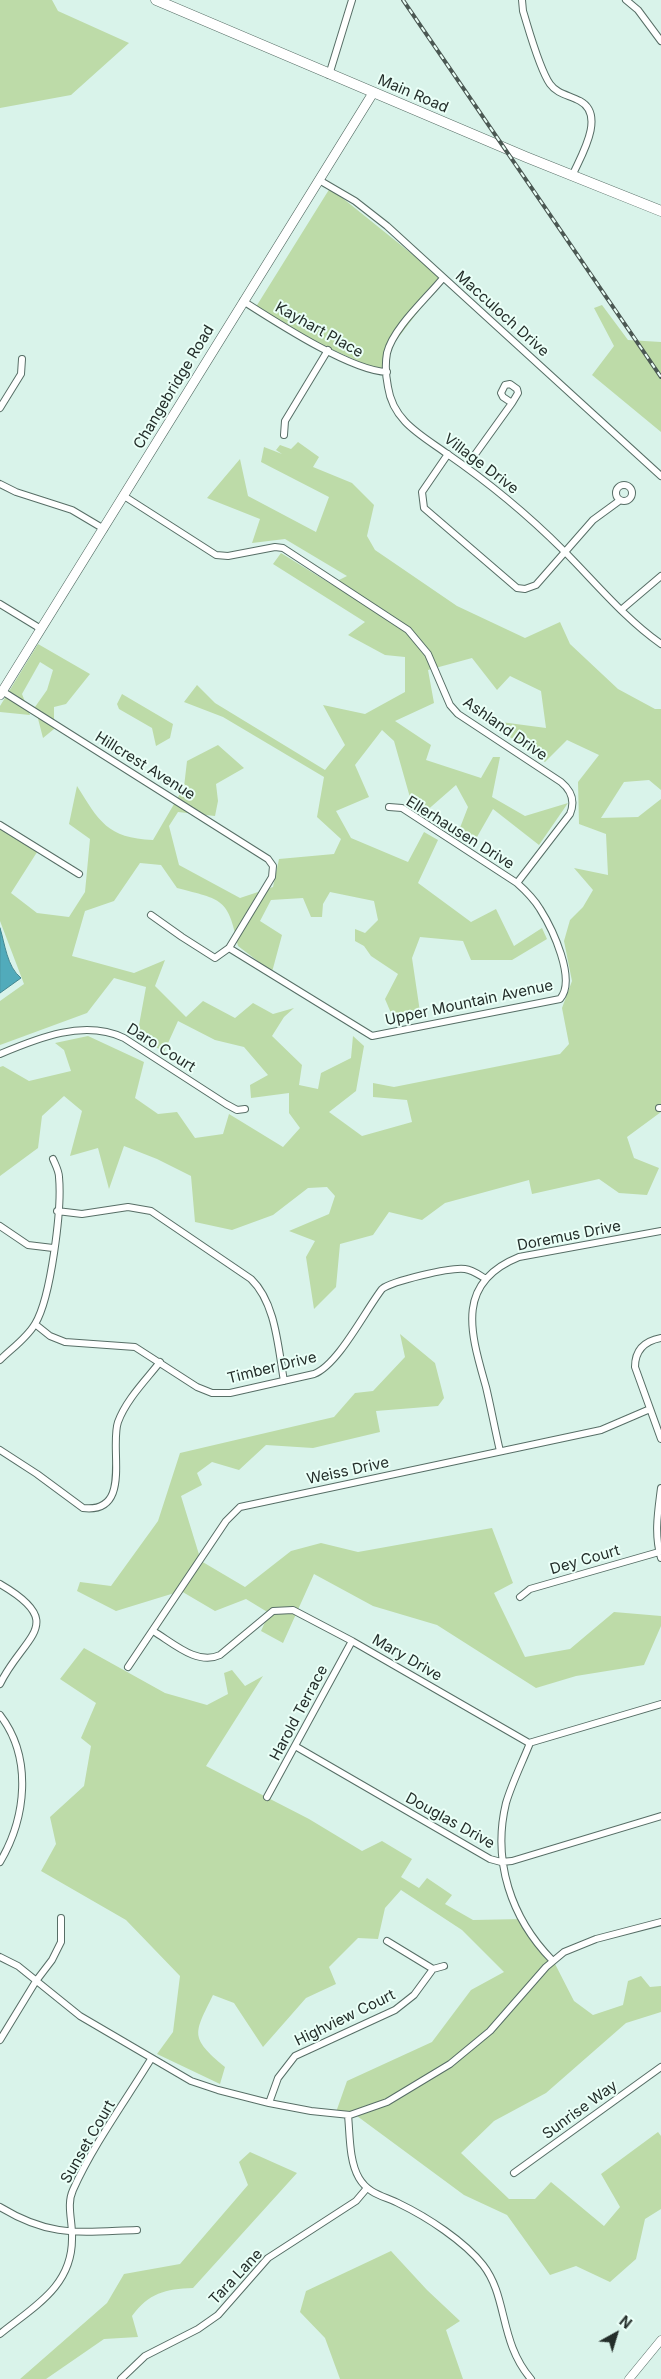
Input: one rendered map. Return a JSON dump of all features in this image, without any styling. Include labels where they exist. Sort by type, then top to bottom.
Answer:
[{"type":"main road","name":"Main Road","points":[[156,0],[373,93],[661,211]]},
{"type":"main road","name":"Changebridge Road","points":[[1,693],[373,93]]},
{"type":"street","points":[[329,74],[352,0]]},
{"type":"street","points":[[522,0],[523,11],[548,80],[557,91],[583,103],[590,114],[591,128],[573,174]]},
{"type":"street","points":[[626,0],[638,10],[650,29],[661,41]]},
{"type":"street","name":"Macculoch Drive","points":[[319,180],[371,213],[661,476]]},
{"type":"street","name":"Village Drive","points":[[443,278],[391,343],[387,354],[389,390],[400,416],[411,428],[466,467],[528,516],[621,610],[661,644]]},
{"type":"street","name":"Kayhart Place","points":[[243,301],[328,350],[369,370],[387,372]]},
{"type":"street","points":[[284,435],[285,420],[328,350]]},
{"type":"street","points":[[0,408],[21,374],[22,358]]},
{"type":"street","points":[[466,467],[512,403]]},
{"type":"street","points":[[448,454],[422,492],[422,504],[429,514],[508,581],[521,589],[533,587],[599,515],[619,502]]},
{"type":"street","points":[[0,484],[16,492],[72,510],[104,529]]},
{"type":"street","name":"Ashland Drive","points":[[124,496],[216,555],[228,556],[275,547],[283,548],[383,612],[416,638],[428,654],[450,705],[458,714],[562,782],[571,795],[572,807],[570,814],[517,883]]},
{"type":"street","points":[[621,610],[661,576]]},
{"type":"street","points":[[0,604],[41,629]]},
{"type":"street","name":"Hillcrest Avenue","points":[[1,693],[268,859],[274,870],[272,877],[229,948]]},
{"type":"street","name":"Ellerhausen Drive","points":[[389,807],[402,808],[517,883]]},
{"type":"street","points":[[0,825],[79,874]]},
{"type":"street","name":"Upper Mountain Avenue","points":[[229,948],[372,1036],[560,999],[567,985],[561,956],[553,934],[540,908],[517,883]]},
{"type":"street","points":[[151,914],[215,958],[229,948]]},
{"type":"street","name":"Daro Court","points":[[0,1054],[47,1037],[73,1031],[105,1031],[124,1038],[236,1110],[246,1109]]},
{"type":"street","points":[[0,1360],[35,1324],[48,1288],[58,1211],[59,1176],[53,1159]]},
{"type":"street","points":[[58,1211],[82,1214],[128,1207],[151,1211],[250,1279],[259,1287],[267,1301],[284,1381]]},
{"type":"street","points":[[0,1226],[28,1245],[53,1248]]},
{"type":"street","name":"Doremus Drive","points":[[500,1451],[471,1324],[474,1301],[486,1279],[505,1264],[519,1257],[661,1231]]},
{"type":"street","name":"Timber Drive","points":[[35,1324],[50,1336],[65,1342],[127,1345],[142,1351],[198,1388],[212,1393],[230,1393],[314,1374],[328,1366],[371,1303],[388,1285],[461,1268],[473,1271],[486,1279]]},
{"type":"street","points":[[661,1338],[644,1345],[635,1358],[635,1372],[661,1440]]},
{"type":"street","points":[[0,1450],[37,1474],[83,1508],[91,1509],[102,1505],[115,1490],[115,1439],[118,1423],[129,1402],[160,1362]]},
{"type":"street","name":"Weiss Drive","points":[[128,1667],[226,1521],[240,1507],[601,1430],[650,1409]]},
{"type":"street","points":[[660,1555],[656,1525],[661,1488]]},
{"type":"street","name":"Dey Court","points":[[520,1597],[530,1589],[660,1555]]},
{"type":"street","points":[[0,1584],[30,1604],[36,1623],[30,1642],[8,1667],[0,1684]]},
{"type":"street","name":"Mary Drive","points":[[153,1630],[197,1657],[213,1658],[220,1655],[273,1611],[285,1609],[301,1613],[530,1743]]},
{"type":"street","name":"Harold Terrace","points":[[267,1797],[352,1641]]},
{"type":"street","points":[[552,1960],[535,1941],[522,1922],[511,1898],[501,1862],[500,1849],[506,1804],[530,1743],[661,1704]]},
{"type":"street","points":[[0,1715],[10,1730],[18,1752],[22,1792],[17,1820],[0,1862]]},
{"type":"street","name":"Douglas Drive","points":[[295,1746],[490,1859],[501,1862],[512,1861],[661,1816]]},
{"type":"street","points":[[0,2040],[36,1981],[52,1961],[61,1942],[61,1918]]},
{"type":"street","points":[[0,1957],[18,1966],[80,2016],[206,2087],[311,2112],[348,2115],[373,2109],[388,2102],[450,2064],[504,2017],[552,1960],[564,1952],[596,1939],[661,1922]]},
{"type":"street","points":[[387,1941],[433,1969],[444,1966]]},
{"type":"street","name":"Highview Court","points":[[269,2102],[278,2078],[295,2056],[395,2010],[414,1996],[433,1969]]},
{"type":"street","name":"Sunset Court","points":[[0,2334],[52,2291],[62,2278],[71,2256],[70,2203],[72,2192],[88,2161],[152,2058]]},
{"type":"street","name":"Sunrise Way","points":[[514,2173],[661,2067]]},
{"type":"street","points":[[348,2115],[354,2165],[360,2180],[367,2188],[378,2195],[401,2204],[455,2239],[482,2263],[494,2284],[512,2351],[531,2379]]},
{"type":"street","name":"Tara Lane","points":[[121,2379],[144,2356],[208,2322],[240,2293],[268,2258],[356,2201],[367,2188]]},
{"type":"street","points":[[0,2206],[36,2226],[72,2232],[137,2230]]},
{"type":"street","points":[[629,2379],[661,2340]]},
{"type":"green space","points":[[0,0],[52,0],[58,11],[129,43],[71,95],[0,108]]},
{"type":"green space","points":[[330,188],[443,279],[391,347],[384,373],[287,329],[254,310]]},
{"type":"green space","points":[[602,305],[628,340],[661,342],[661,432],[592,375],[614,346],[594,308]]},
{"type":"green space","points":[[298,442],[319,457],[313,467],[352,483],[374,505],[367,536],[375,550],[457,606],[525,638],[560,622],[570,644],[618,689],[655,709],[661,709],[661,790],[649,780],[624,782],[601,818],[638,817],[661,799],[661,1112],[627,1137],[634,1158],[659,1168],[647,1195],[619,1193],[599,1179],[532,1194],[529,1180],[445,1203],[422,1220],[389,1212],[373,1235],[340,1244],[336,1287],[314,1309],[306,1257],[315,1241],[289,1231],[329,1214],[335,1196],[327,1187],[308,1188],[273,1215],[232,1230],[195,1222],[191,1176],[157,1159],[124,1146],[109,1189],[98,1148],[70,1156],[82,1111],[64,1096],[42,1116],[38,1148],[0,1176],[0,1067],[3,1066],[29,1081],[71,1071],[64,1050],[55,1043],[88,1036],[144,1062],[135,1098],[158,1114],[177,1112],[195,1138],[223,1134],[229,1114],[283,1147],[300,1128],[289,1113],[289,1093],[251,1098],[250,1085],[268,1075],[244,1047],[215,1040],[178,1021],[164,1052],[137,1036],[146,987],[114,978],[87,1013],[0,1045],[0,1001],[24,984],[0,921],[0,825],[39,849],[11,893],[37,913],[69,917],[85,892],[90,839],[69,824],[77,786],[92,809],[106,825],[125,836],[153,840],[184,787],[187,761],[218,745],[244,768],[216,784],[218,801],[215,816],[178,812],[169,826],[179,865],[240,898],[273,887],[279,859],[334,854],[341,839],[317,817],[324,777],[223,717],[184,702],[197,685],[215,703],[325,770],[345,745],[323,705],[365,714],[405,692],[405,657],[385,655],[348,635],[365,622],[273,564],[281,553],[331,584],[347,576],[285,539],[252,543],[260,519],[207,498],[240,459],[248,496],[316,532],[329,497],[261,462],[264,447],[282,454],[276,450],[280,445],[291,449]],"holes":[[[472,658],[497,690],[510,676],[541,691],[546,728],[486,720],[545,762],[567,740],[599,755],[578,782],[579,824],[606,834],[608,875],[574,868],[593,890],[583,907],[570,920],[564,941],[572,981],[562,1008],[569,1044],[560,1054],[394,1087],[373,1083],[373,1097],[407,1100],[412,1122],[362,1136],[329,1112],[356,1091],[364,1046],[353,1036],[351,1058],[321,1073],[318,1089],[299,1085],[302,1065],[272,1036],[284,1017],[294,1008],[273,1014],[253,1003],[235,1018],[203,1001],[186,1017],[155,986],[165,960],[134,973],[72,956],[85,911],[114,901],[140,863],[161,865],[177,888],[204,895],[221,903],[231,918],[238,946],[272,972],[282,935],[260,921],[271,900],[303,898],[311,917],[322,917],[323,904],[330,892],[374,901],[378,920],[365,933],[355,929],[355,941],[364,946],[371,956],[398,974],[385,999],[394,1020],[420,1012],[412,958],[420,937],[463,941],[471,960],[512,960],[547,939],[542,928],[514,946],[496,909],[471,922],[418,883],[438,840],[424,832],[408,862],[351,838],[336,811],[369,797],[355,765],[382,730],[394,741],[411,801],[424,813],[456,785],[468,807],[458,833],[473,844],[493,809],[539,845],[568,803],[525,816],[492,797],[500,757],[493,757],[481,778],[426,760],[431,745],[395,721],[434,703],[428,670]]]},
{"type":"green space","points":[[38,644],[90,674],[66,704],[54,707],[54,729],[43,738],[35,707],[47,690],[53,670],[40,662],[22,694],[30,715],[0,712],[0,706]]},
{"type":"green space","points":[[122,694],[173,724],[170,738],[156,746],[152,728],[119,709],[117,704]]},
{"type":"green space","points":[[400,1334],[435,1363],[444,1398],[438,1406],[376,1411],[380,1432],[313,1448],[266,1445],[239,1470],[212,1462],[197,1473],[202,1485],[181,1496],[201,1561],[245,1587],[291,1551],[321,1543],[358,1552],[492,1528],[513,1583],[494,1593],[525,1657],[570,1649],[614,1612],[661,1616],[661,1626],[644,1665],[576,1676],[536,1688],[437,1625],[373,1606],[314,1574],[283,1643],[261,1631],[269,1613],[246,1599],[215,1611],[181,1591],[116,1611],[77,1591],[80,1582],[111,1586],[158,1521],[180,1453],[334,1417],[355,1393],[373,1391],[405,1357]]},
{"type":"green space","points":[[84,1648],[165,1693],[207,1705],[228,1694],[224,1673],[232,1670],[245,1686],[263,1676],[206,1766],[309,1819],[362,1851],[382,1841],[412,1859],[401,1877],[419,1888],[427,1878],[452,1895],[445,1904],[473,1920],[523,1919],[553,1960],[574,2001],[593,2015],[623,2005],[628,1981],[641,1976],[650,1987],[661,1986],[661,2012],[626,2023],[546,2093],[494,2121],[461,2153],[509,2199],[535,2199],[551,2182],[604,2226],[620,2207],[601,2174],[658,2132],[661,2136],[661,2209],[645,2219],[636,2259],[610,2282],[576,2266],[550,2275],[507,2215],[464,2195],[357,2116],[335,2115],[347,2081],[432,2042],[471,1990],[504,1972],[462,1930],[401,1890],[385,1908],[378,1939],[358,1938],[329,1967],[336,1984],[306,1998],[263,2047],[234,2003],[213,1995],[202,2018],[198,2034],[205,2049],[225,2067],[220,2084],[157,2054],[173,2032],[180,1976],[126,1920],[41,1871],[56,1844],[50,1817],[84,1786],[91,1746],[81,1738],[96,1703],[60,1679]]},
{"type":"green space","points":[[250,2152],[297,2173],[193,2288],[166,2291],[151,2297],[138,2308],[132,2316],[138,2337],[104,2339],[46,2379],[20,2379],[107,2303],[124,2274],[180,2264],[248,2185],[239,2162]]},
{"type":"green space","points":[[391,2251],[427,2290],[460,2321],[446,2330],[463,2379],[340,2379],[325,2338],[300,2312],[306,2291]]},
{"type":"water","points":[[0,928],[10,962],[21,978],[0,993]]},
{"type":"railway","points":[[403,0],[661,377]]}]
